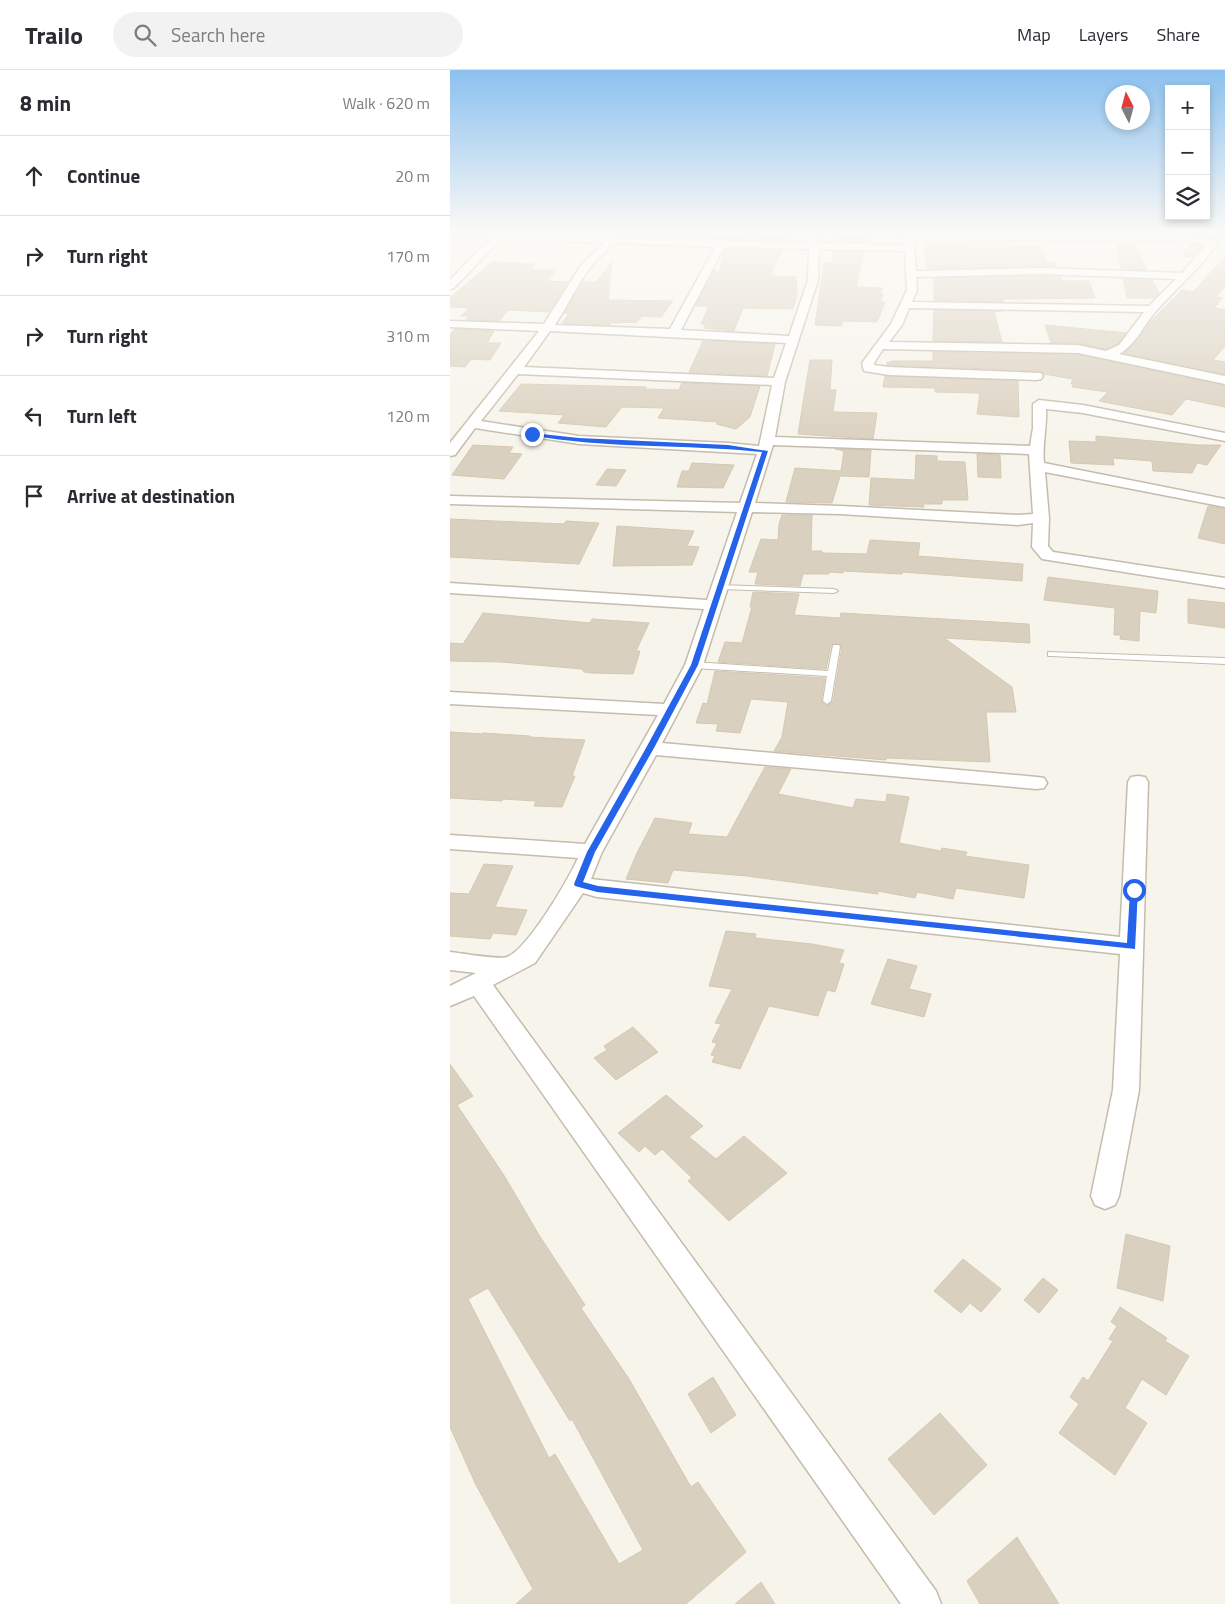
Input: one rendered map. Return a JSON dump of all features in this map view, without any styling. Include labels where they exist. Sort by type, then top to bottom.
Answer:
[{"type":"street","points":[[450,452],[547,328],[564,303]]},
{"type":"street","points":[[674,333],[690,303]]},
{"type":"street","points":[[450,998],[527,957],[578,884],[591,852],[650,748],[694,665],[766,446],[779,382],[806,303]]},
{"type":"street","points":[[1108,355],[1123,347],[1158,303]]},
{"type":"street","points":[[1152,309],[905,305],[896,325],[868,363],[868,368],[889,371],[1038,376],[1078,349],[1225,380]]},
{"type":"street","points":[[450,324],[794,340]]},
{"type":"street","points":[[880,345],[1038,376],[1083,409],[1225,437]]},
{"type":"street","points":[[513,370],[779,382]]},
{"type":"street","points":[[1038,376],[1040,428],[1036,450],[1041,518],[1040,547],[1048,556],[1225,584]]},
{"type":"street","points":[[472,424],[579,440],[728,447],[1036,450]]},
{"type":"street","points":[[1037,466],[1225,503]]},
{"type":"street","points":[[450,500],[840,510],[1018,520],[1041,518]]},
{"type":"street","points":[[450,588],[717,596]]},
{"type":"street","points":[[450,698],[669,710]]},
{"type":"street","points":[[650,748],[1037,783]]},
{"type":"street","points":[[1105,1196],[1126,1090],[1138,782]]},
{"type":"street","points":[[450,842],[591,852]]},
{"type":"street","points":[[578,884],[607,890],[1132,946]]},
{"type":"street","points":[[450,961],[509,967]]},
{"type":"street","points":[[478,983],[923,1604]]},
{"type":"lane","points":[[717,596],[834,591]]},
{"type":"lane","points":[[827,700],[836,647]]},
{"type":"lane","points":[[1051,654],[1225,661]]},
{"type":"lane","points":[[694,665],[832,674]]},
{"type":"building","points":[[450,303],[555,303],[549,312],[507,310],[500,321],[465,320],[469,316],[461,316],[469,308],[450,307]]},
{"type":"building","points":[[570,303],[672,303],[661,317],[642,316],[637,322],[611,323],[609,325],[562,323],[569,314],[564,313]]},
{"type":"building","points":[[698,303],[795,303],[793,309],[743,308],[734,331],[704,328],[706,324],[701,324],[709,306],[696,306]]},
{"type":"building","points":[[818,303],[885,303],[877,322],[843,321],[841,326],[815,325]]},
{"type":"building","points":[[1169,303],[1218,303],[1214,308],[1225,310],[1225,346],[1213,360],[1225,362],[1225,374],[1124,353],[1137,341],[1152,320]]},
{"type":"building","points":[[934,310],[1002,311],[994,312],[1002,342],[933,341]]},
{"type":"building","points":[[1045,325],[1126,333],[1118,344],[1106,349],[1078,343],[1051,343]]},
{"type":"building","points":[[455,329],[494,331],[487,343],[501,343],[490,360],[471,359],[465,367],[450,366],[450,334]]},
{"type":"building","points":[[703,341],[775,344],[767,376],[689,372]]},
{"type":"building","points":[[933,352],[1078,355],[1225,386],[1225,407],[1186,399],[1172,415],[1099,401],[1108,392],[1072,387],[1074,384],[1071,384],[1073,379],[1044,374],[1041,371],[887,365],[887,362],[891,361],[933,361]]},
{"type":"building","points":[[810,360],[832,360],[830,390],[836,390],[833,412],[877,413],[873,439],[798,434]]},
{"type":"building","points":[[885,376],[1018,381],[1019,417],[977,414],[980,393],[935,392],[935,388],[883,387]]},
{"type":"building","points":[[682,383],[760,386],[750,417],[736,429],[716,424],[718,422],[658,418],[664,408],[622,407],[606,427],[558,423],[564,415],[499,411],[521,384],[646,387],[645,389],[679,390]]},
{"type":"building","points":[[1096,436],[1198,445],[1221,445],[1207,465],[1197,463],[1192,473],[1153,471],[1152,461],[1113,458],[1114,465],[1071,463],[1069,441],[1096,442]]},
{"type":"building","points":[[473,445],[513,447],[509,453],[522,454],[504,479],[452,475]]},
{"type":"building","points":[[835,449],[871,450],[869,477],[840,476],[832,503],[786,502],[795,468],[841,471],[844,451]]},
{"type":"building","points":[[977,454],[1000,455],[1001,478],[978,477]]},
{"type":"building","points":[[916,455],[937,456],[937,461],[965,462],[968,500],[942,500],[942,504],[923,504],[924,507],[869,505],[871,478],[915,480]]},
{"type":"building","points":[[692,463],[734,465],[723,488],[677,487],[682,471],[689,471]]},
{"type":"building","points":[[607,469],[626,470],[616,486],[596,485]]},
{"type":"building","points":[[1208,506],[1225,509],[1225,544],[1198,538]]},
{"type":"building","points":[[782,515],[812,515],[811,551],[867,554],[870,540],[920,543],[918,556],[1023,564],[1022,581],[902,572],[902,574],[843,571],[843,573],[803,574],[800,586],[755,584],[758,572],[749,572],[761,539],[778,540],[779,524]]},
{"type":"building","points":[[450,519],[564,524],[566,521],[599,523],[579,564],[450,557]]},
{"type":"building","points":[[617,526],[694,531],[687,546],[699,547],[692,565],[613,566]]},
{"type":"building","points":[[1048,577],[1158,591],[1156,613],[1140,611],[1139,641],[1120,639],[1121,635],[1114,635],[1115,608],[1044,600]]},
{"type":"building","points":[[753,592],[799,594],[794,615],[840,618],[841,613],[1029,624],[1030,643],[944,638],[1012,687],[1016,712],[986,712],[990,762],[886,758],[886,760],[774,751],[782,737],[788,702],[751,699],[740,733],[716,731],[718,724],[696,723],[703,703],[707,704],[715,671],[825,678],[821,701],[827,706],[833,701],[842,647],[839,643],[831,645],[826,669],[718,662],[725,642],[742,643],[752,607],[750,607]]},
{"type":"building","points":[[1188,599],[1225,603],[1225,628],[1188,623]]},
{"type":"building","points":[[483,613],[590,623],[592,619],[649,623],[636,651],[640,651],[633,674],[592,673],[584,672],[582,669],[501,662],[450,661],[450,643],[463,644]]},
{"type":"building","points":[[450,732],[585,740],[572,776],[575,776],[562,807],[534,806],[536,801],[450,798]]},
{"type":"building","points":[[765,767],[791,769],[778,794],[853,808],[856,799],[886,802],[887,794],[909,797],[899,843],[941,851],[942,848],[967,852],[965,856],[1029,865],[1024,898],[956,888],[953,899],[917,892],[915,898],[878,891],[878,894],[747,876],[673,870],[668,883],[626,879],[655,818],[692,823],[688,834],[727,837]]},
{"type":"building","points":[[484,864],[513,866],[495,907],[527,910],[516,935],[493,933],[490,939],[450,936],[450,893],[469,894]]},
{"type":"building","points":[[726,931],[756,934],[755,938],[812,944],[844,950],[839,963],[844,964],[835,992],[827,990],[818,1016],[769,1006],[740,1069],[712,1062],[715,1056],[711,1055],[717,1043],[712,1042],[721,1024],[715,1023],[732,989],[709,986]]},
{"type":"building","points":[[888,959],[917,966],[909,989],[931,994],[924,1017],[871,1004]]},
{"type":"building","points":[[633,1027],[658,1052],[616,1080],[594,1058],[607,1050],[604,1046]]},
{"type":"building","points":[[450,1064],[473,1096],[457,1105],[505,1177],[539,1235],[585,1305],[581,1308],[629,1379],[691,1487],[698,1482],[746,1552],[686,1604],[516,1604],[533,1589],[476,1485],[450,1427]],"holes":[[[488,1288],[570,1421],[572,1419],[643,1550],[619,1564],[555,1454],[549,1458],[468,1299]]]},
{"type":"building","points":[[666,1095],[703,1126],[689,1137],[716,1159],[744,1136],[787,1173],[729,1221],[688,1181],[692,1178],[662,1149],[655,1155],[645,1146],[639,1152],[618,1133]]},
{"type":"building","points":[[1126,1234],[1170,1246],[1163,1301],[1117,1288]]},
{"type":"building","points":[[963,1259],[1001,1289],[981,1312],[970,1303],[961,1313],[934,1291]]},
{"type":"building","points":[[1043,1278],[1058,1290],[1039,1313],[1024,1300]]},
{"type":"building","points":[[1120,1307],[1167,1338],[1165,1341],[1189,1356],[1166,1395],[1142,1379],[1125,1408],[1147,1423],[1115,1475],[1059,1433],[1079,1404],[1070,1397],[1083,1377],[1088,1381],[1113,1341],[1109,1339],[1117,1326],[1111,1322]]},
{"type":"building","points":[[713,1377],[736,1415],[711,1433],[688,1394]]},
{"type":"building","points":[[940,1413],[987,1465],[934,1515],[888,1459]]},
{"type":"building","points":[[1017,1537],[1059,1604],[980,1604],[967,1581]]},
{"type":"building","points":[[761,1582],[775,1604],[735,1604]]},
{"type":"route","points":[[532,434],[579,440],[728,447],[765,451],[694,665],[650,748],[591,852],[578,884],[597,889],[1132,946],[1134,890]]}]
